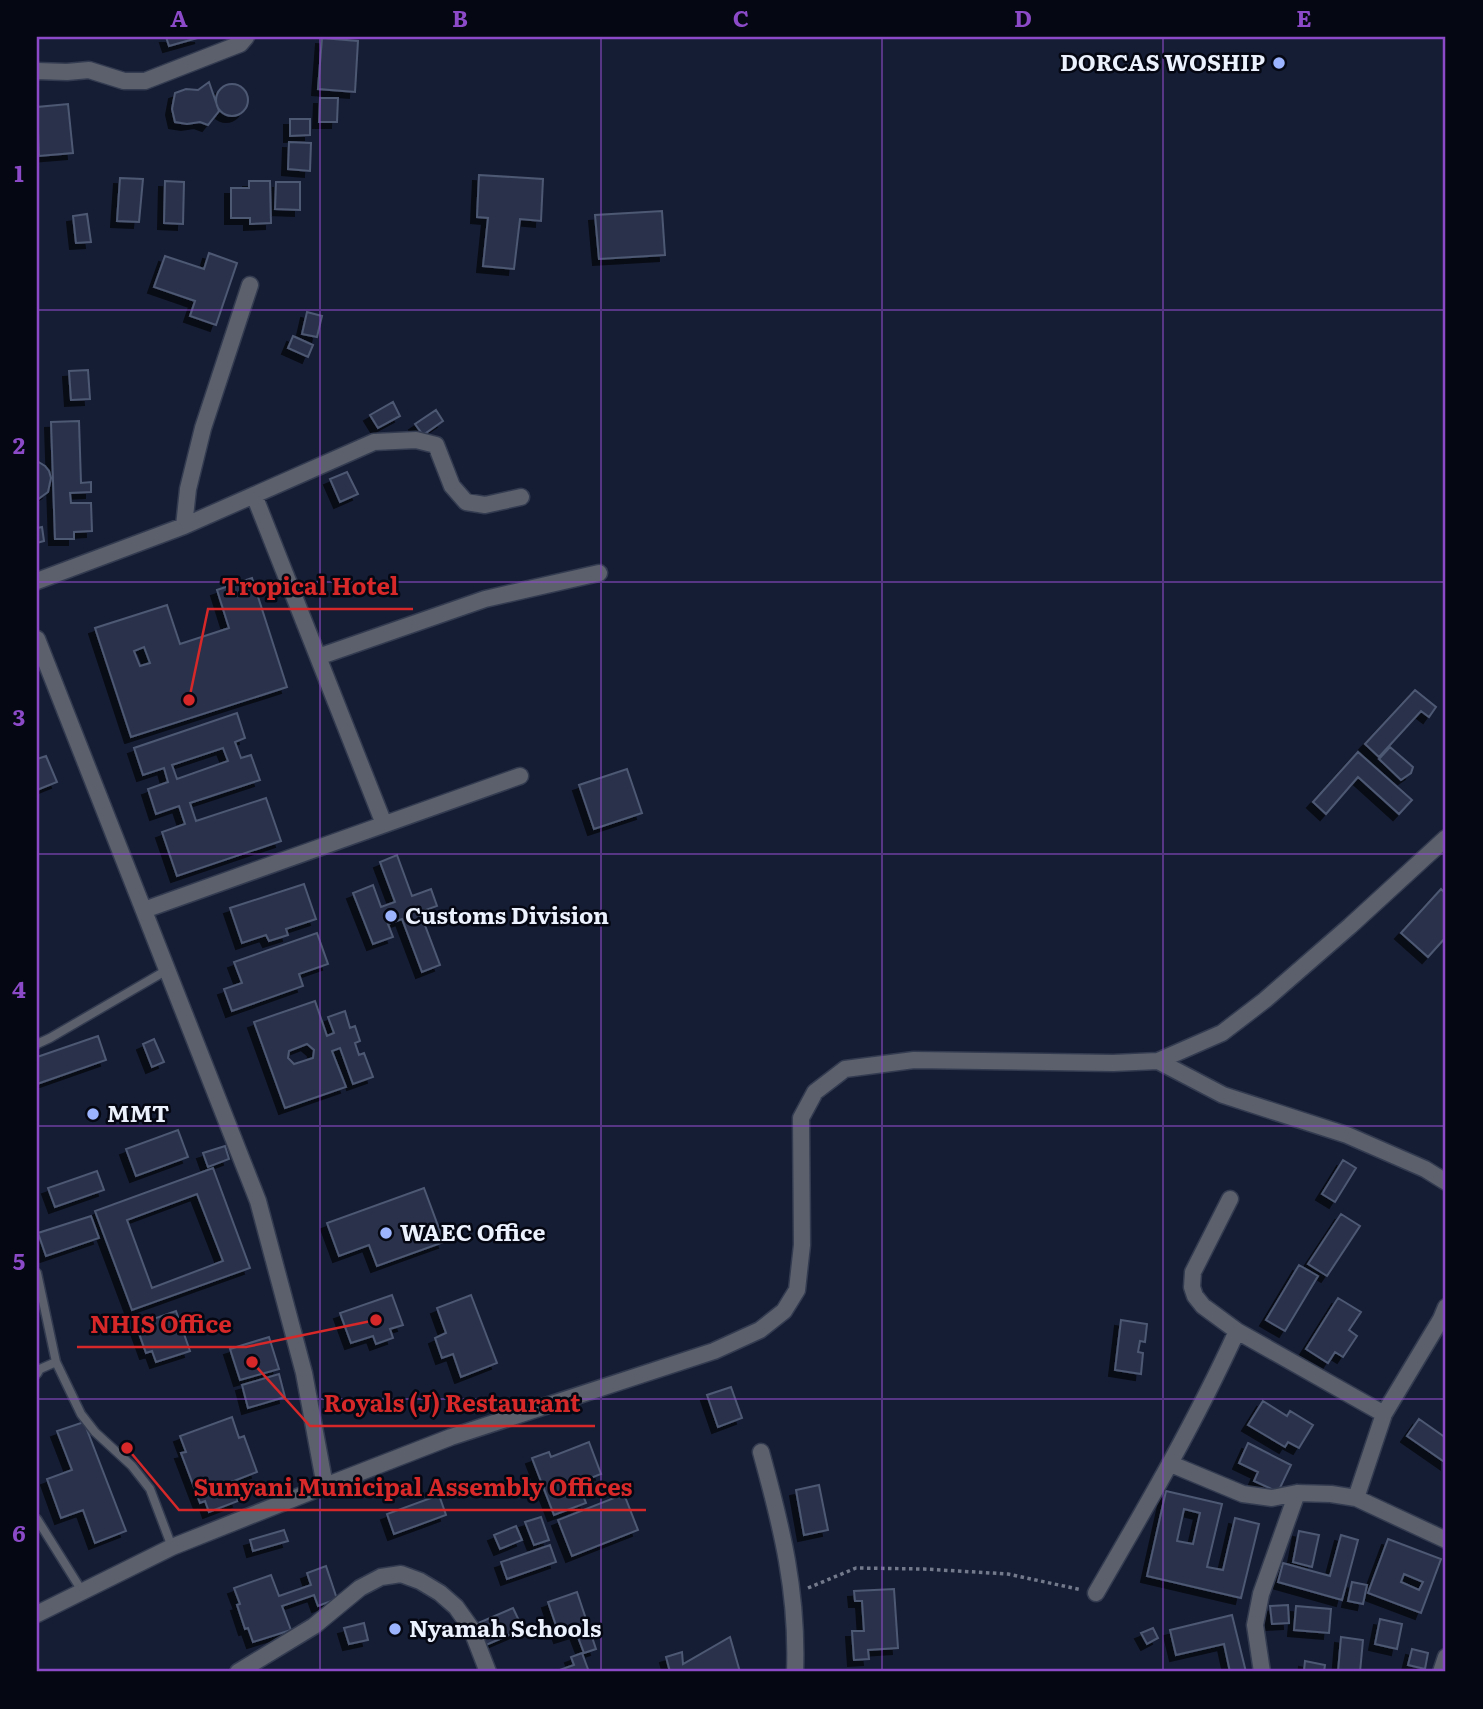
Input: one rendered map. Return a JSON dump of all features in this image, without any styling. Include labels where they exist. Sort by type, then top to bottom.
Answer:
[{"type":"street","points":[[37,71],[89,70],[124,81],[145,81],[240,44],[246,37]]},
{"type":"street","points":[[184,526],[188,489],[203,428],[250,285]]},
{"type":"street","points":[[37,581],[184,526],[374,442],[416,440],[436,446],[452,486],[467,502],[485,505],[521,497]]},
{"type":"street","points":[[254,495],[384,824]]},
{"type":"street","points":[[318,657],[485,599],[599,573]]},
{"type":"street","points":[[37,639],[258,1201],[304,1373],[325,1486]]},
{"type":"street","points":[[144,910],[520,776]]},
{"type":"street","points":[[37,1614],[172,1547],[325,1486],[451,1437],[714,1351],[761,1330],[784,1311],[797,1290],[802,1245],[801,1118],[815,1092],[845,1069],[914,1059],[1113,1063],[1158,1061],[1222,1033],[1265,1000],[1446,838]]},
{"type":"street","points":[[1158,1061],[1223,1095],[1347,1135],[1425,1169],[1446,1182]]},
{"type":"street","points":[[1230,1199],[1193,1272],[1192,1287],[1195,1296],[1203,1306],[1237,1331],[1384,1414]]},
{"type":"street","points":[[1356,1498],[1384,1414],[1446,1307]]},
{"type":"street","points":[[1096,1593],[1171,1464],[1237,1331]]},
{"type":"street","points":[[761,1452],[780,1522],[793,1595],[797,1637],[795,1672]]},
{"type":"street","points":[[1171,1464],[1242,1494],[1272,1498],[1297,1493],[1331,1494],[1356,1498],[1446,1540]]},
{"type":"street","points":[[1262,1672],[1255,1625],[1261,1594],[1297,1493]]},
{"type":"street","points":[[238,1672],[313,1626],[360,1588],[382,1577],[401,1574],[420,1581],[456,1607],[471,1628],[488,1672]]},
{"type":"street","points":[[1441,1672],[1446,1657]]},
{"type":"lane","points":[[37,1044],[167,970]]},
{"type":"lane","points":[[37,1273],[56,1362],[81,1414],[95,1432],[132,1466],[150,1489],[172,1547]]},
{"type":"lane","points":[[37,1374],[40,1369],[56,1362]]},
{"type":"lane","points":[[37,1519],[82,1591]]},
{"type":"path","points":[[793,1595],[856,1568],[1009,1574],[1096,1593]]},
{"type":"building","points":[[166,37],[201,37],[169,46]]},
{"type":"building","points":[[322,38],[358,41],[355,92],[318,89]]},
{"type":"building","points":[[209,82],[219,111],[208,125],[200,122],[175,122],[172,109],[175,93],[186,89],[198,90]]},
{"type":"building","points":[[232,84],[243,89],[248,100],[243,111],[232,116],[221,111],[216,100],[221,89]]},
{"type":"building","points":[[320,98],[338,98],[337,122],[319,122]]},
{"type":"building","points":[[68,104],[73,153],[39,156],[37,107]]},
{"type":"building","points":[[290,119],[310,119],[310,135],[290,136]]},
{"type":"building","points":[[289,142],[311,143],[310,171],[288,169]]},
{"type":"building","points":[[479,175],[543,179],[541,221],[520,219],[514,269],[483,266],[488,218],[477,217]]},
{"type":"building","points":[[120,178],[143,179],[139,222],[117,221]]},
{"type":"building","points":[[165,181],[184,182],[183,224],[164,223]]},
{"type":"building","points":[[249,181],[270,181],[271,223],[250,224],[250,218],[231,218],[231,188],[249,188]]},
{"type":"building","points":[[276,182],[300,182],[300,210],[275,209]]},
{"type":"building","points":[[662,211],[665,255],[599,259],[595,215]]},
{"type":"building","points":[[87,214],[91,242],[76,243],[73,216]]},
{"type":"building","points":[[209,253],[237,263],[216,325],[190,316],[195,301],[154,287],[165,256],[204,269]]},
{"type":"building","points":[[307,312],[322,316],[317,337],[302,334]]},
{"type":"building","points":[[293,336],[313,345],[308,357],[288,348]]},
{"type":"building","points":[[88,370],[90,399],[71,400],[69,371]]},
{"type":"building","points":[[393,402],[400,416],[378,428],[370,415]]},
{"type":"building","points":[[436,410],[443,421],[423,435],[415,424]]},
{"type":"building","points":[[79,421],[81,483],[91,482],[91,492],[70,493],[71,503],[91,503],[92,531],[74,532],[74,539],[55,539],[51,422]]},
{"type":"building","points":[[37,461],[45,466],[51,478],[48,492],[37,500]]},
{"type":"building","points":[[347,472],[358,494],[340,502],[330,479]]},
{"type":"building","points":[[42,527],[44,541],[37,543],[37,528]]},
{"type":"building","points":[[252,578],[287,687],[131,737],[95,628],[167,605],[180,644],[229,628],[217,590]],"holes":[[[144,647],[150,663],[140,666],[134,651]]]},
{"type":"building","points":[[1415,690],[1436,707],[1429,717],[1421,711],[1379,757],[1365,744]]},
{"type":"building","points":[[237,713],[245,738],[235,742],[241,758],[251,755],[260,780],[190,803],[196,821],[266,798],[281,841],[177,876],[162,832],[185,824],[179,806],[156,814],[148,789],[168,782],[164,768],[143,775],[134,748]],"holes":[[[223,748],[228,761],[177,779],[172,765]]]},
{"type":"building","points":[[1390,747],[1413,767],[1411,773],[1401,780],[1379,759]]},
{"type":"building","points":[[1358,752],[1412,800],[1399,814],[1358,777],[1326,814],[1313,802]]},
{"type":"building","points":[[46,756],[57,782],[37,790],[37,759]]},
{"type":"building","points":[[627,769],[642,813],[594,829],[579,785]]},
{"type":"building","name":"Customs Division","points":[[397,855],[412,896],[431,889],[437,906],[420,912],[440,965],[422,972],[402,919],[388,924],[393,937],[373,944],[353,893],[373,885],[381,907],[395,902],[380,862]]},
{"type":"building","points":[[304,884],[316,919],[286,929],[288,935],[269,941],[266,935],[242,943],[230,908]]},
{"type":"building","points":[[1441,889],[1446,894],[1446,937],[1428,957],[1401,933]]},
{"type":"building","points":[[317,933],[328,964],[299,974],[303,986],[232,1011],[224,989],[242,983],[234,962]]},
{"type":"building","points":[[315,1001],[327,1036],[334,1033],[328,1017],[345,1011],[350,1028],[355,1026],[360,1041],[355,1043],[359,1055],[364,1053],[373,1077],[353,1084],[340,1048],[332,1051],[346,1087],[285,1108],[254,1022]],"holes":[[[307,1044],[314,1050],[313,1058],[294,1064],[288,1058],[289,1051]]]},
{"type":"building","points":[[98,1036],[106,1060],[37,1084],[37,1057]]},
{"type":"building","points":[[154,1039],[164,1062],[152,1067],[143,1044]]},
{"type":"building","points":[[178,1130],[188,1157],[136,1176],[126,1149]]},
{"type":"building","points":[[225,1146],[229,1159],[208,1167],[203,1153]]},
{"type":"building","points":[[1343,1160],[1356,1168],[1335,1202],[1322,1194]]},
{"type":"building","points":[[213,1168],[250,1268],[132,1310],[95,1211]],"holes":[[[197,1194],[223,1261],[152,1288],[127,1220]]]},
{"type":"building","points":[[97,1171],[104,1190],[55,1207],[48,1188]]},
{"type":"building","name":"WAEC Office","points":[[424,1188],[444,1242],[377,1266],[369,1245],[339,1256],[327,1223]]},
{"type":"building","points":[[1341,1214],[1360,1226],[1327,1276],[1308,1264]]},
{"type":"building","points":[[91,1216],[99,1238],[46,1256],[38,1233]]},
{"type":"building","points":[[1299,1265],[1318,1276],[1285,1331],[1266,1320]]},
{"type":"building","points":[[392,1295],[403,1325],[390,1329],[393,1338],[376,1344],[373,1336],[351,1343],[340,1313]]},
{"type":"building","points":[[471,1295],[497,1363],[461,1377],[453,1354],[442,1358],[435,1338],[446,1333],[437,1308]]},
{"type":"building","points":[[1338,1298],[1361,1312],[1349,1330],[1357,1336],[1343,1357],[1335,1352],[1328,1363],[1306,1349]]},
{"type":"building","points":[[176,1311],[190,1351],[156,1362],[152,1351],[146,1353],[136,1325]]},
{"type":"building","points":[[1121,1320],[1147,1324],[1145,1342],[1140,1341],[1138,1352],[1143,1353],[1141,1374],[1115,1370]]},
{"type":"building","points":[[269,1337],[279,1369],[240,1380],[230,1349]]},
{"type":"building","points":[[279,1374],[285,1397],[248,1408],[242,1385]]},
{"type":"building","points":[[731,1387],[742,1418],[718,1427],[707,1395]]},
{"type":"building","points":[[1263,1401],[1287,1416],[1290,1411],[1313,1425],[1299,1448],[1288,1442],[1285,1447],[1248,1425]]},
{"type":"building","points":[[232,1417],[239,1438],[244,1436],[257,1472],[231,1482],[238,1501],[209,1512],[205,1501],[200,1503],[181,1453],[186,1452],[180,1436]]},
{"type":"building","points":[[1419,1419],[1446,1438],[1446,1463],[1407,1436]]},
{"type":"building","points":[[84,1422],[126,1531],[95,1543],[83,1510],[61,1518],[47,1479],[72,1470],[57,1431]]},
{"type":"building","points":[[589,1442],[601,1474],[578,1483],[586,1503],[554,1515],[532,1458],[549,1452],[551,1457]]},
{"type":"building","points":[[1248,1443],[1291,1465],[1278,1492],[1254,1481],[1258,1472],[1239,1463]]},
{"type":"building","points":[[819,1485],[828,1530],[804,1535],[796,1490]]},
{"type":"building","points":[[1166,1491],[1222,1504],[1207,1567],[1223,1570],[1235,1518],[1259,1524],[1241,1598],[1147,1576]],"holes":[[[1184,1509],[1200,1513],[1193,1544],[1177,1541]]]},
{"type":"building","points":[[624,1494],[638,1530],[572,1556],[558,1520]]},
{"type":"building","points":[[439,1495],[446,1515],[394,1534],[387,1514]]},
{"type":"building","points":[[541,1517],[549,1540],[534,1545],[525,1522]]},
{"type":"building","points":[[516,1526],[522,1540],[500,1549],[494,1535]]},
{"type":"building","points":[[284,1530],[288,1541],[253,1551],[250,1540]]},
{"type":"building","points":[[1299,1531],[1319,1535],[1312,1567],[1293,1562]]},
{"type":"building","points":[[1341,1535],[1358,1540],[1342,1600],[1278,1582],[1283,1563],[1330,1576]]},
{"type":"building","points":[[1388,1539],[1441,1559],[1421,1613],[1368,1593]],"holes":[[[1404,1574],[1423,1582],[1419,1590],[1401,1582]]]},
{"type":"building","points":[[550,1545],[556,1562],[507,1579],[501,1562]]},
{"type":"building","points":[[326,1566],[337,1599],[318,1606],[314,1595],[282,1606],[291,1630],[253,1642],[248,1628],[245,1629],[234,1588],[271,1575],[279,1596],[311,1585],[307,1573]]},
{"type":"building","points":[[1352,1582],[1367,1585],[1363,1604],[1348,1601]]},
{"type":"building","points":[[894,1589],[898,1648],[868,1650],[869,1659],[854,1660],[852,1631],[864,1631],[862,1601],[855,1601],[854,1591]]},
{"type":"building","points":[[577,1592],[596,1649],[584,1653],[576,1632],[560,1637],[548,1602]]},
{"type":"building","points":[[1288,1605],[1289,1623],[1272,1624],[1270,1606]]},
{"type":"building","points":[[1296,1606],[1331,1609],[1329,1633],[1294,1630]]},
{"type":"building","points":[[513,1608],[523,1629],[486,1645],[476,1624]]},
{"type":"building","points":[[1232,1615],[1246,1672],[1230,1672],[1224,1644],[1176,1655],[1170,1630]]},
{"type":"building","points":[[1380,1619],[1402,1624],[1397,1649],[1375,1644]]},
{"type":"building","points":[[364,1623],[368,1640],[349,1644],[344,1628]]},
{"type":"building","points":[[1153,1628],[1158,1638],[1147,1644],[1141,1633]]},
{"type":"building","points":[[730,1637],[740,1672],[670,1672],[666,1657],[682,1652],[683,1664]]},
{"type":"building","points":[[1341,1637],[1363,1640],[1360,1672],[1338,1672]]},
{"type":"building","points":[[1412,1649],[1428,1653],[1425,1669],[1408,1665]]},
{"type":"building","points":[[582,1653],[589,1672],[554,1672],[574,1665],[571,1657]]},
{"type":"building","points":[[1305,1661],[1325,1665],[1324,1672],[1295,1672],[1304,1671]]},
{"type":"place","name":"DORCAS WOSHIP","points":[[1279,63]]},
{"type":"place","name":"Tropical Hotel","points":[[189,700]]},
{"type":"place","name":"Customs Division","points":[[391,916]]},
{"type":"place","name":"MMT","points":[[93,1114]]},
{"type":"place","name":"WAEC Office","points":[[386,1233]]},
{"type":"place","name":"NHIS Office","points":[[376,1320]]},
{"type":"place","name":"Royals (J) Restaurant","points":[[252,1362]]},
{"type":"place","name":"Sunyani Municipal Assembly Offices","points":[[127,1448]]},
{"type":"place","name":"Nyamah Schools","points":[[395,1629]]}]
